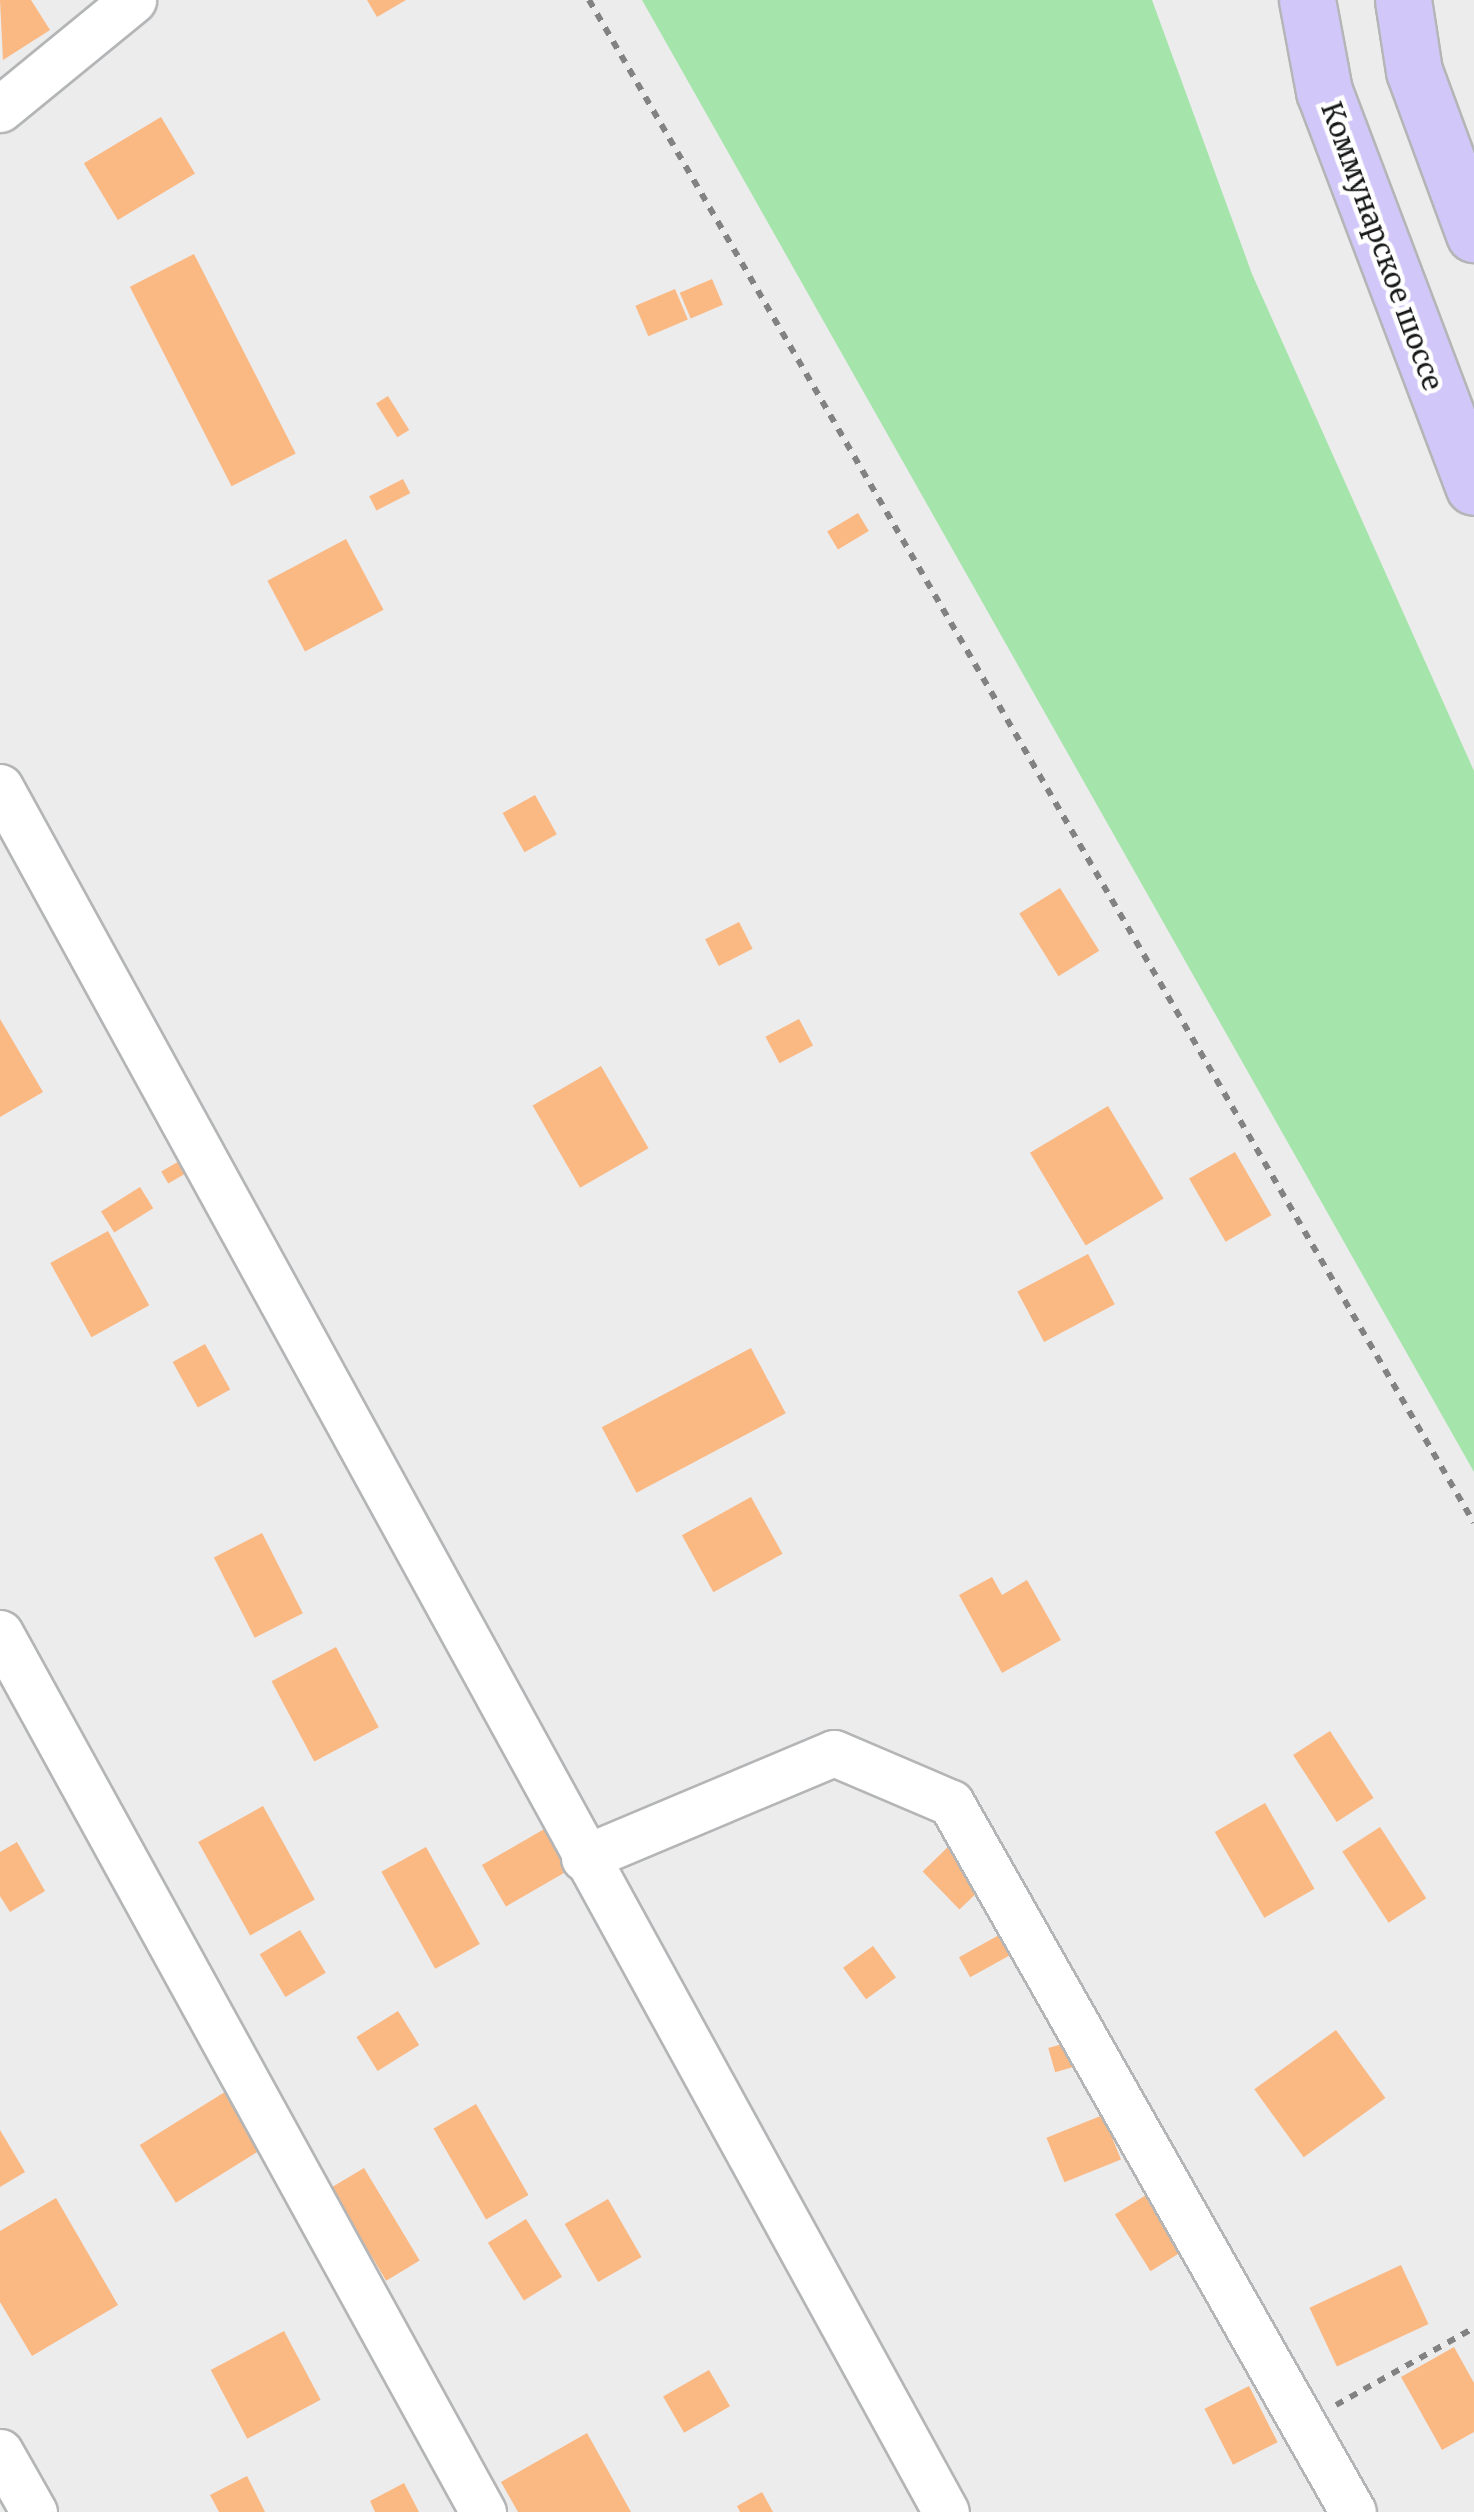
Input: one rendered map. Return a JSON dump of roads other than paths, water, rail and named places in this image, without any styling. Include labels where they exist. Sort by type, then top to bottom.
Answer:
[{"type":"main road","name":"Коммунарское шоссе","points":[[1308,0],[1324,91],[1474,486]]},
{"type":"main road","points":[[1403,0],[1414,71],[1474,234]]},
{"type":"street","points":[[0,109],[133,0]]},
{"type":"street","points":[[0,787],[946,2512]]},
{"type":"street","points":[[0,1633],[483,2512]]},
{"type":"street","points":[[584,1858],[834,1753],[951,1803],[1352,2512]]},
{"type":"street","points":[[0,2452],[34,2512]]}]
